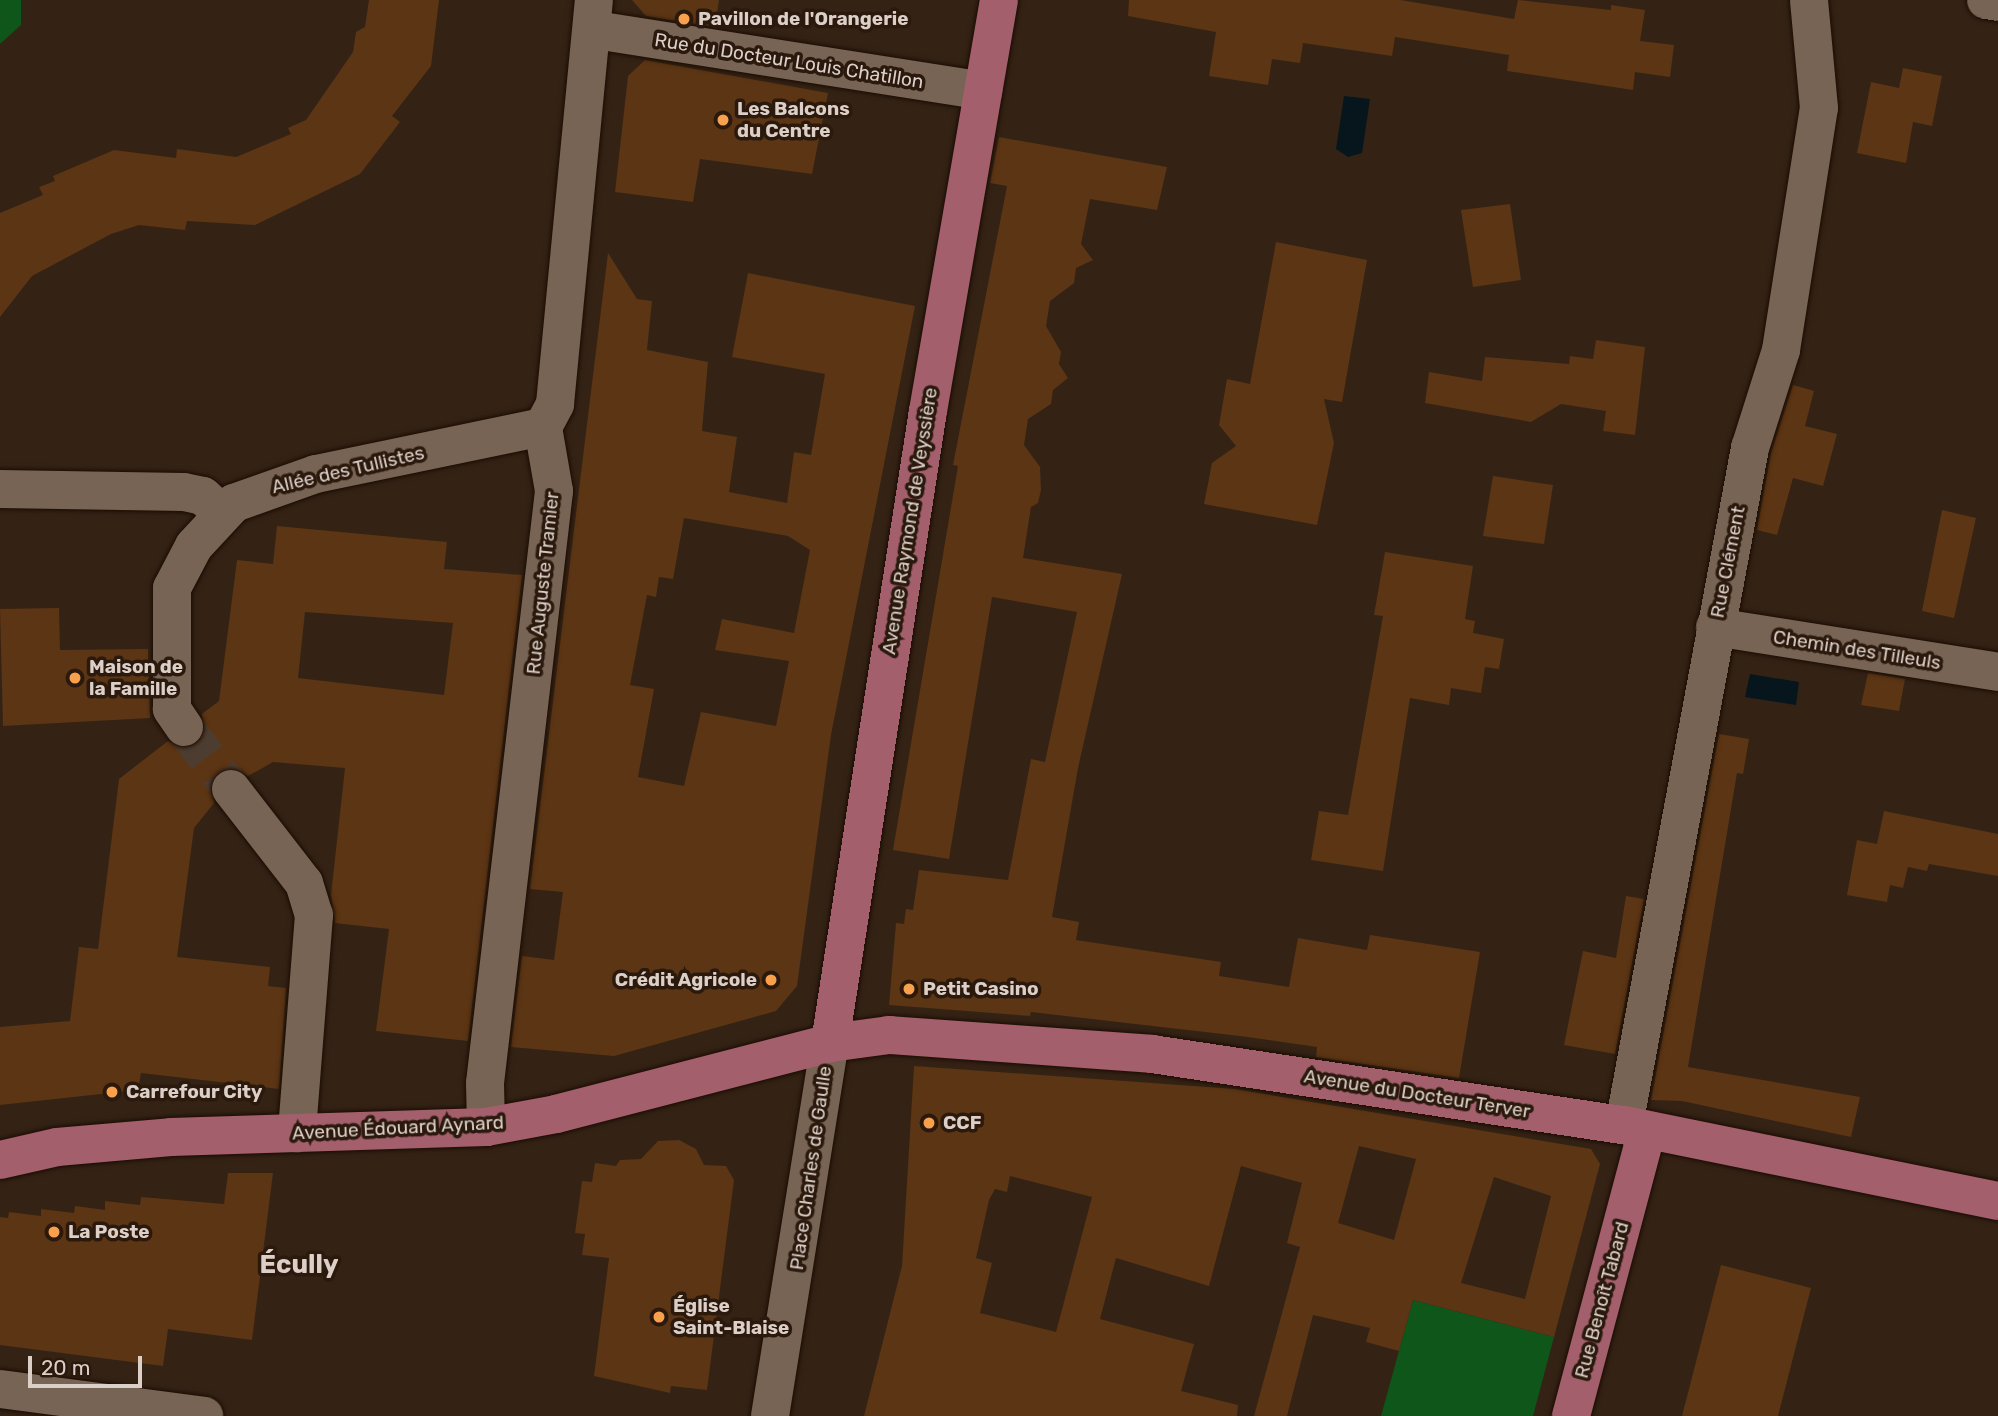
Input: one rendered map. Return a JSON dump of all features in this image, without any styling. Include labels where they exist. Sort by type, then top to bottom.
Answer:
[{"type":"main road","name":"Avenue Raymond de Veyssière","points":[[830,1043],[982,91],[999,0]]},
{"type":"main road","name":"Avenue du Docteur Terver","points":[[830,1043],[889,1035],[1152,1054],[1635,1128],[1998,1201]]},
{"type":"main road","name":"Avenue Édouard Aynard","points":[[0,1160],[58,1147],[298,1133],[486,1127],[556,1114],[830,1043]]},
{"type":"main road","name":"Rue Benoît Tabard","points":[[1571,1416],[1633,1184],[1635,1128]]},
{"type":"street","name":"Rue Clément","points":[[1635,1128],[1715,627],[1750,448],[1781,350],[1815,135],[1819,108],[1809,0]]},
{"type":"street","points":[[1986,0],[1998,2]]},
{"type":"street","name":"Rue du Docteur Louis Chatillon","points":[[594,15],[982,91]]},
{"type":"street","points":[[543,427],[555,404],[594,15]]},
{"type":"street","name":"Allée des Tullistes","points":[[184,727],[172,709],[172,588],[194,546],[228,509],[316,474],[543,427]]},
{"type":"street","name":"Rue Auguste Tramier","points":[[486,1127],[486,1069],[554,491],[543,427]]},
{"type":"street","points":[[0,489],[184,492],[203,496],[228,509]]},
{"type":"street","name":"Chemin des Tilleuls","points":[[1715,627],[1998,672]]},
{"type":"street","points":[[231,789],[304,883],[314,915],[298,1133]]},
{"type":"street","name":"Place Charles de Gaulle","points":[[770,1416],[830,1043]]},
{"type":"street","points":[[0,1389],[204,1416]]},
{"type":"green space","points":[[0,0],[21,0],[21,25],[0,44]]},
{"type":"green space","points":[[1413,1300],[1554,1337],[1533,1416],[1381,1416]]},
{"type":"shaded area","points":[[1344,96],[1370,99],[1362,153],[1348,157],[1336,149]]},
{"type":"shaded area","points":[[1750,674],[1799,682],[1796,705],[1745,697]]},
{"type":"building","points":[[369,0],[439,0],[431,66],[392,116],[400,122],[360,174],[255,225],[187,221],[185,230],[139,225],[111,234],[32,276],[0,317],[0,213],[43,195],[39,187],[55,181],[53,176],[114,150],[176,158],[177,149],[236,157],[291,134],[288,128],[306,120],[353,52],[356,32],[365,27]]},
{"type":"building","name":"Pavillon de l'Orangerie","points":[[632,0],[719,0],[715,27],[646,16]]},
{"type":"building","points":[[1129,0],[1400,0],[1514,19],[1518,0],[1611,10],[1611,5],[1645,10],[1640,41],[1674,45],[1670,77],[1635,72],[1633,90],[1507,71],[1509,55],[1395,37],[1392,56],[1303,43],[1300,63],[1272,59],[1268,85],[1209,76],[1216,32],[1128,16]]},
{"type":"building","name":"Les Balcons du Centre","points":[[645,60],[828,93],[812,174],[700,159],[693,202],[615,192],[628,76]]},
{"type":"building","points":[[1903,68],[1942,76],[1932,126],[1913,122],[1906,163],[1857,153],[1871,82],[1899,88]]},
{"type":"building","points":[[999,137],[1167,167],[1157,210],[1090,199],[1081,244],[1093,260],[1076,268],[1074,283],[1050,301],[1046,326],[1061,352],[1059,364],[1068,378],[1053,390],[1051,404],[1028,419],[1024,445],[1040,467],[1041,490],[1038,503],[1031,507],[1023,558],[1122,574],[1078,768],[1052,917],[1079,922],[1076,940],[1221,962],[1219,976],[1289,987],[1298,938],[1367,950],[1370,935],[1480,952],[1459,1078],[1316,1057],[1317,1047],[1240,1036],[1031,1012],[1030,1016],[889,1005],[896,923],[904,924],[906,909],[913,910],[919,870],[1008,880],[1031,759],[1045,762],[1077,612],[992,597],[949,859],[893,850],[958,466],[953,465],[1007,186],[990,183]]},
{"type":"building","points":[[1510,204],[1521,280],[1473,287],[1461,210]]},
{"type":"building","points":[[1276,242],[1367,260],[1342,402],[1324,399],[1334,443],[1317,525],[1204,504],[1212,463],[1236,446],[1219,425],[1227,379],[1250,384]]},
{"type":"building","points":[[608,253],[637,299],[652,301],[647,350],[708,362],[702,431],[737,437],[729,492],[787,503],[794,452],[811,455],[825,374],[732,357],[748,273],[915,306],[831,735],[797,986],[776,1011],[614,1056],[511,1047],[522,956],[554,960],[563,892],[530,889]],"holes":[[[684,518],[788,536],[810,550],[794,633],[722,619],[715,650],[789,661],[776,726],[701,712],[684,786],[638,777],[654,689],[630,685],[647,595],[656,597],[659,577],[673,579]]]},
{"type":"building","points":[[1596,340],[1645,347],[1635,435],[1603,431],[1606,411],[1561,404],[1531,422],[1425,403],[1429,372],[1482,381],[1485,357],[1569,364],[1570,356],[1593,359]]},
{"type":"building","points":[[1793,385],[1814,391],[1805,426],[1837,434],[1823,486],[1793,478],[1777,535],[1757,530],[1771,453]]},
{"type":"building","points":[[1493,476],[1553,485],[1544,544],[1483,536]]},
{"type":"building","points":[[1942,510],[1976,518],[1954,618],[1922,611]]},
{"type":"building","points":[[277,526],[447,542],[444,569],[522,575],[468,1041],[376,1031],[389,929],[335,923],[331,895],[345,768],[273,762],[248,776],[229,767],[211,780],[214,803],[194,828],[177,957],[270,967],[268,986],[286,988],[279,1089],[141,1073],[138,1090],[0,1105],[0,1027],[70,1021],[79,947],[98,949],[119,779],[168,741],[186,749],[203,737],[202,714],[219,701],[237,560],[273,564]],"holes":[[[305,612],[453,623],[444,695],[298,678]]]},
{"type":"building","points":[[1385,552],[1473,566],[1465,619],[1475,621],[1473,633],[1504,639],[1499,669],[1485,667],[1481,693],[1451,688],[1449,705],[1410,698],[1383,871],[1311,860],[1319,811],[1348,815],[1383,616],[1374,615]]},
{"type":"building","name":"Maison de la Famille","points":[[59,608],[60,650],[148,649],[150,718],[3,726],[0,609]]},
{"type":"building","points":[[1868,673],[1905,679],[1899,711],[1861,705]]},
{"type":"building","points":[[1719,734],[1749,739],[1743,774],[1737,773],[1688,1067],[1860,1097],[1851,1137],[1682,1101],[1651,1100]]},
{"type":"building","points":[[1884,811],[1998,834],[1998,876],[1929,864],[1927,871],[1908,867],[1903,888],[1890,885],[1887,902],[1847,895],[1857,840],[1877,844]]},
{"type":"building","points":[[1626,896],[1644,899],[1615,1054],[1564,1045],[1583,951],[1616,958]]},
{"type":"building","points":[[914,1066],[1235,1089],[1591,1149],[1600,1164],[1554,1337],[1413,1300],[1399,1351],[1366,1342],[1370,1328],[1313,1315],[1287,1416],[1254,1416],[1300,1247],[1287,1243],[1302,1183],[1241,1166],[1209,1286],[1116,1258],[1100,1319],[1194,1344],[1181,1391],[1238,1405],[1237,1416],[864,1416],[902,1266]],"holes":[[[1359,1146],[1416,1159],[1394,1240],[1338,1223]],[[1010,1176],[1092,1197],[1056,1332],[980,1313],[992,1263],[976,1258],[989,1200],[995,1189],[1007,1192]],[[1494,1177],[1551,1196],[1525,1299],[1461,1283]]]},
{"type":"building","name":"Église Saint-Blaise","points":[[679,1140],[696,1149],[704,1165],[726,1166],[734,1180],[707,1390],[671,1386],[670,1393],[594,1376],[609,1258],[582,1255],[585,1234],[575,1233],[582,1181],[592,1182],[595,1163],[616,1166],[620,1160],[641,1159],[658,1141]]},
{"type":"building","points":[[228,1173],[273,1173],[252,1340],[168,1329],[163,1366],[0,1345],[0,1217],[8,1218],[9,1212],[41,1216],[41,1209],[74,1213],[75,1206],[105,1210],[105,1201],[140,1205],[141,1197],[224,1204]]},
{"type":"building","points":[[1721,1265],[1811,1288],[1778,1416],[1682,1416]]},
{"type":"tunnel","points":[[184,727],[231,789]]},
{"type":"place","name":"Pavillon de l'Orangerie","points":[[684,19]]},
{"type":"place","name":"Les Balcons du Centre","points":[[723,120]]},
{"type":"place","name":"Maison de la Famille","points":[[75,678]]},
{"type":"place","name":"Crédit Agricole","points":[[771,980]]},
{"type":"place","name":"Petit Casino","points":[[909,989]]},
{"type":"place","name":"Carrefour City","points":[[112,1092]]},
{"type":"place","name":"CCF","points":[[929,1123]]},
{"type":"place","name":"La Poste","points":[[54,1232]]},
{"type":"place","name":"Église Saint-Blaise","points":[[659,1317]]},
{"type":"district","name":"Écully","points":[[299,1265]]}]
